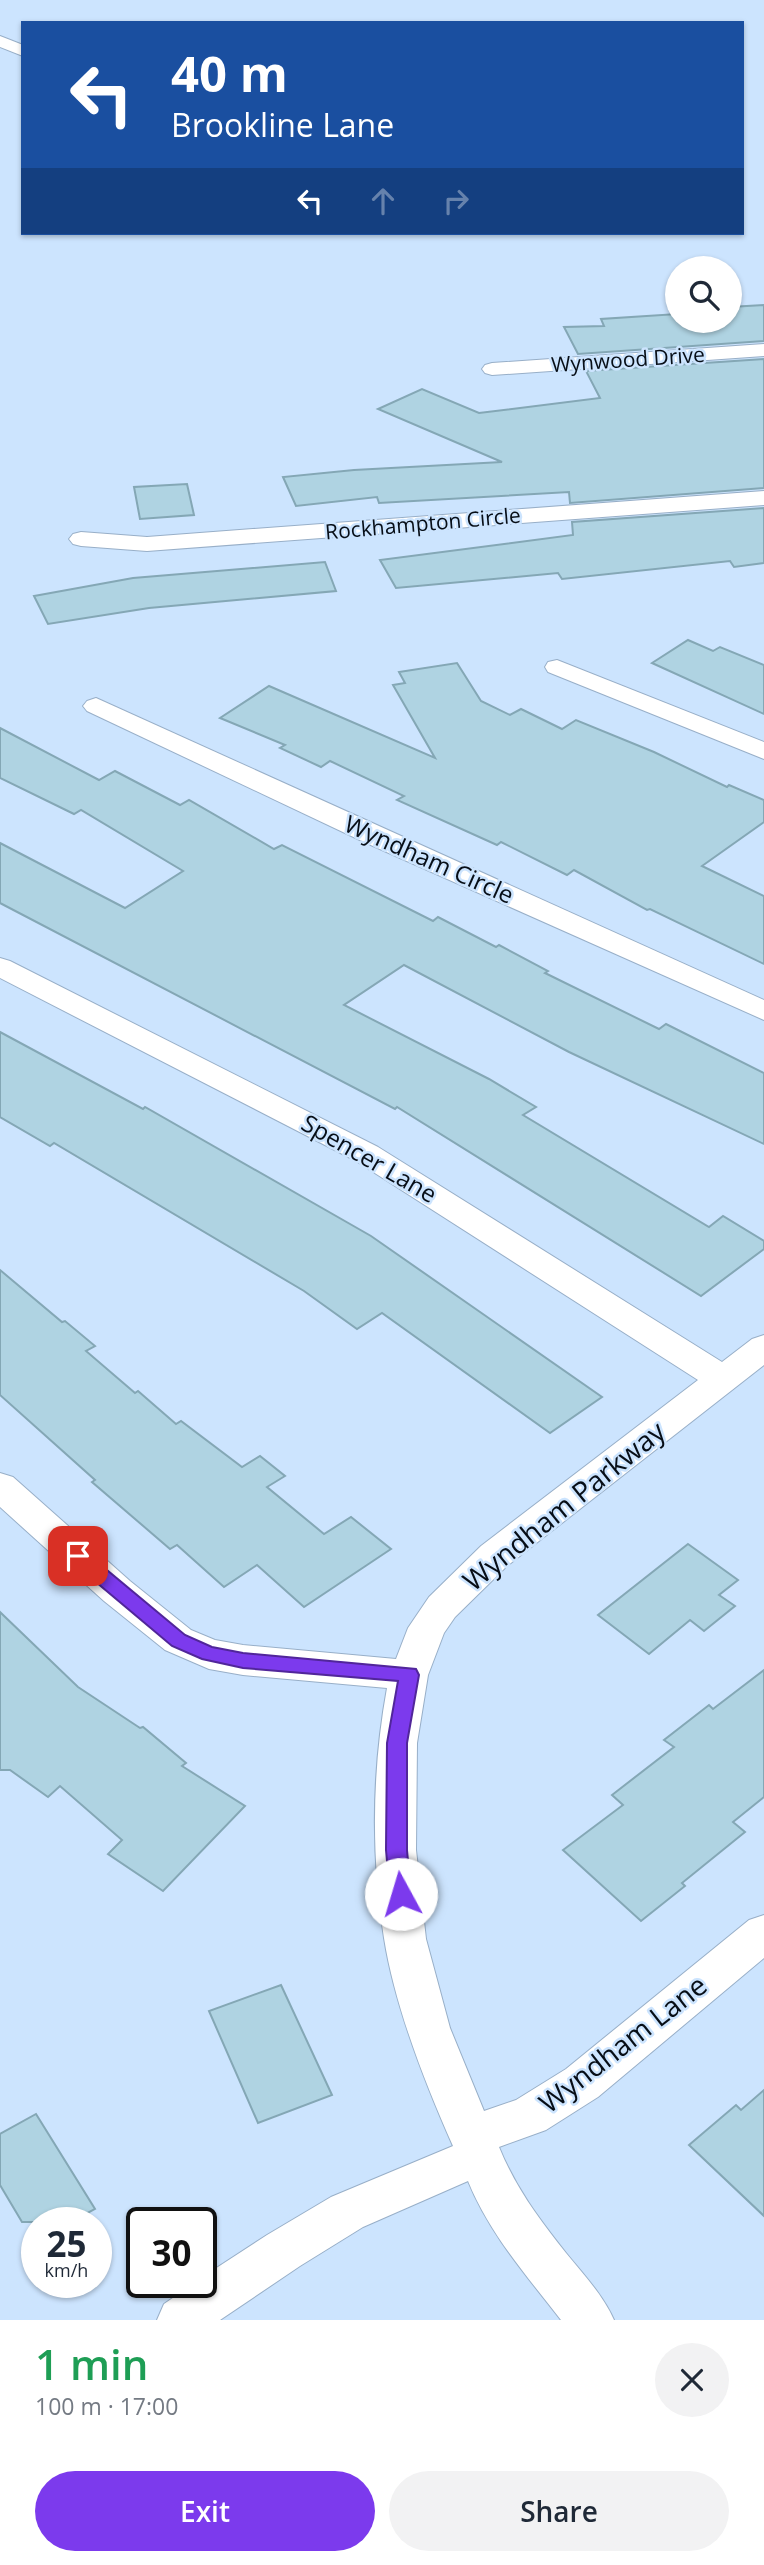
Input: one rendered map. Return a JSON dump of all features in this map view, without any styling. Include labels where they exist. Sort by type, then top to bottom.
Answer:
[{"type":"street","points":[[0,41],[21,50]]},
{"type":"street","name":"Wynwood Drive","points":[[492,369],[764,350]]},
{"type":"street","name":"Rockhampton Circle","points":[[81,539],[148,544],[764,498]]},
{"type":"street","points":[[557,667],[764,751]]},
{"type":"street","name":"Wyndham Circle","points":[[96,706],[374,836],[764,1011]]},
{"type":"street","name":"Spencer Lane","points":[[0,967],[367,1154],[723,1379]]},
{"type":"street","name":"Wyndham Parkway","points":[[590,2320],[526,2238],[495,2192],[428,2028],[405,1939],[396,1850],[397,1743],[409,1675],[427,1628],[442,1607],[494,1556],[764,1347]]},
{"type":"street","points":[[0,1486],[117,1591],[178,1640],[209,1654],[243,1660],[409,1675]]},
{"type":"street","name":"Wyndham Lane","points":[[181,2320],[259,2264],[348,2212],[419,2179],[582,2083],[764,1933]]},
{"type":"building","points":[[764,305],[764,341],[578,354],[564,327],[604,326],[601,319],[665,315],[665,333],[742,333],[742,306]]},
{"type":"building","points":[[764,359],[764,488],[570,503],[569,492],[379,503],[377,497],[296,506],[283,477],[354,470],[502,462],[378,409],[422,389],[479,413],[600,398],[586,371]]},
{"type":"building","points":[[187,484],[194,515],[140,519],[134,487]]},
{"type":"building","points":[[764,508],[764,563],[734,567],[730,561],[562,579],[558,573],[396,588],[380,560],[573,535],[572,522]]},
{"type":"building","points":[[325,562],[336,591],[149,608],[48,624],[34,596],[133,578]]},
{"type":"building","points":[[688,640],[713,651],[720,647],[764,665],[764,714],[652,663]]},
{"type":"building","points":[[457,663],[481,701],[510,715],[521,709],[562,729],[576,720],[654,752],[727,787],[729,785],[764,800],[764,822],[702,866],[764,896],[764,964],[650,909],[647,910],[574,870],[567,875],[501,842],[497,845],[397,800],[404,796],[330,761],[321,767],[280,748],[285,745],[220,718],[269,686],[435,758],[393,685],[405,683],[399,672]]},
{"type":"building","points":[[0,728],[99,780],[115,771],[180,805],[189,800],[274,849],[282,845],[433,921],[438,917],[496,947],[499,945],[548,971],[545,973],[659,1029],[666,1024],[764,1073],[764,1144],[569,1052],[404,965],[344,1005],[489,1079],[536,1107],[523,1115],[709,1227],[723,1216],[764,1241],[764,1249],[701,1296],[397,1107],[395,1109],[0,903],[0,843],[125,908],[183,871],[81,810],[74,814],[0,778]]},
{"type":"building","points":[[0,1032],[143,1109],[145,1107],[371,1236],[602,1397],[550,1433],[382,1313],[357,1329],[304,1291],[54,1143],[50,1146],[0,1117]]},
{"type":"building","points":[[0,1270],[95,1346],[86,1351],[176,1424],[181,1421],[242,1467],[260,1456],[285,1476],[267,1487],[324,1534],[351,1517],[391,1549],[304,1607],[257,1565],[224,1587],[177,1545],[170,1549],[92,1482],[95,1480],[0,1395]]},
{"type":"building","points":[[688,1544],[738,1580],[719,1595],[735,1606],[704,1631],[690,1620],[649,1654],[598,1615]]},
{"type":"building","points":[[0,1612],[78,1687],[140,1728],[143,1727],[186,1763],[182,1766],[245,1806],[163,1891],[108,1854],[122,1840],[60,1786],[48,1797],[10,1770],[0,1770]]},
{"type":"building","points":[[764,1670],[764,1797],[733,1822],[745,1832],[682,1883],[685,1886],[641,1921],[563,1850],[623,1805],[612,1795],[674,1747],[664,1740],[709,1705],[713,1709]]},
{"type":"building","points":[[281,1985],[332,2095],[258,2123],[209,2011]]},
{"type":"building","points":[[764,2090],[764,2216],[689,2145],[736,2105],[741,2110]]},
{"type":"building","points":[[36,2114],[94,2207],[21,2207],[21,2220],[0,2185],[0,2134]]},
{"type":"route","points":[[78,1556],[178,1640],[209,1654],[243,1660],[409,1675],[397,1743],[396,1850],[401,1894]]}]
